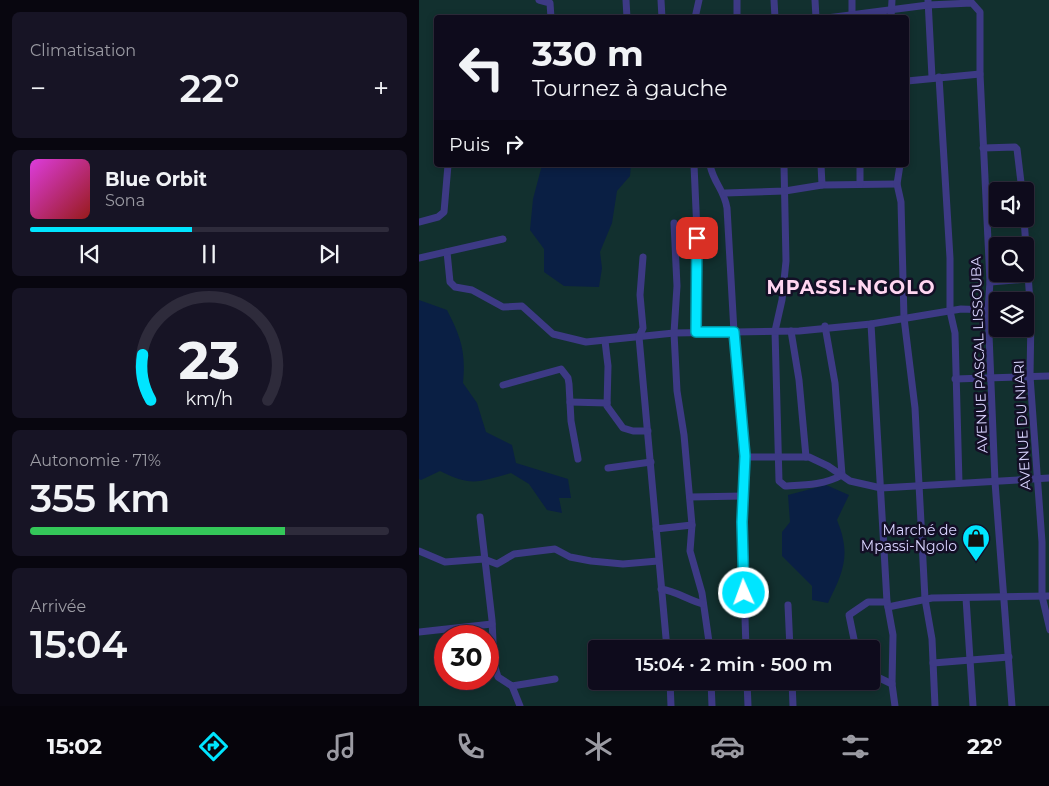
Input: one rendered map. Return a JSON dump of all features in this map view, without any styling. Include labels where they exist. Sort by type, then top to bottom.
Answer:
[{"type":"street","points":[[539,0],[549,1],[551,15]]},
{"type":"street","points":[[625,0],[627,15]]},
{"type":"street","points":[[661,0],[662,15]]},
{"type":"street","points":[[696,15],[699,0]]},
{"type":"street","points":[[737,0],[737,15]]},
{"type":"street","points":[[774,0],[775,15]]},
{"type":"street","points":[[815,0],[816,15]]},
{"type":"street","points":[[851,0],[852,15]]},
{"type":"street","points":[[891,14],[892,0]]},
{"type":"street","points":[[872,15],[891,14],[928,3],[936,77],[950,258],[950,311],[955,333],[959,483]]},
{"type":"street","name":"AVENUE PASCAL LISSOUBA","points":[[928,3],[975,4],[980,12],[980,74],[989,263]]},
{"type":"street","points":[[909,80],[980,74]]},
{"type":"street","points":[[983,148],[1015,147],[1017,149],[1021,182]]},
{"type":"street","points":[[419,222],[438,217],[444,212],[448,167]]},
{"type":"street","points":[[694,167],[698,254],[696,332]]},
{"type":"street","points":[[710,167],[713,178],[725,193],[734,332],[745,456],[743,496],[746,640]]},
{"type":"street","points":[[784,167],[786,261],[782,300],[775,331],[779,481],[782,486],[829,482],[843,475]]},
{"type":"street","points":[[821,167],[822,185]]},
{"type":"street","points":[[860,167],[860,184]]},
{"type":"street","points":[[900,167],[897,184],[901,202],[904,318],[915,408],[925,599],[932,639],[935,706]]},
{"type":"street","points":[[725,193],[785,191],[822,185],[897,184]]},
{"type":"street","points":[[674,222],[677,286],[674,333],[677,391],[690,497],[692,525],[690,556],[703,604],[709,640]]},
{"type":"street","points":[[419,258],[503,239]]},
{"type":"street","points":[[447,252],[451,282],[455,288],[472,290],[503,307],[522,306],[545,329],[570,340],[586,342],[674,333],[791,331],[825,326],[871,324],[950,311],[988,310]]},
{"type":"street","points":[[643,257],[640,295],[643,328],[639,337],[651,462],[657,561],[666,640]]},
{"type":"street","name":"AVENUE PASCAL LISSOUBA","points":[[990,282],[988,310],[995,482],[1009,656],[1011,706]]},
{"type":"street","name":"AVENUE DU NIARI","points":[[1028,282],[1031,316],[1030,376],[1049,630]]},
{"type":"street","points":[[871,324],[887,604],[893,642],[892,684],[895,706]]},
{"type":"street","points":[[825,326],[835,383],[843,475]]},
{"type":"street","points":[[791,331],[799,380],[806,457]]},
{"type":"street","points":[[605,340],[608,366],[607,402],[612,416],[623,428],[633,432],[648,431]]},
{"type":"street","points":[[503,385],[561,369],[568,378],[571,421],[577,459]]},
{"type":"street","points":[[955,379],[1049,376]]},
{"type":"street","points":[[570,402],[607,402]]},
{"type":"street","points":[[745,456],[806,457],[818,460],[850,481],[881,488],[1049,478]]},
{"type":"street","points":[[608,468],[651,462]]},
{"type":"street","points":[[690,497],[743,496]]},
{"type":"street","points":[[480,517],[492,624],[495,670],[499,680],[511,686],[555,678]]},
{"type":"street","points":[[656,529],[692,525]]},
{"type":"street","points":[[419,551],[445,562],[484,559],[497,564],[514,554],[555,549],[570,557],[591,561],[632,564],[657,561]]},
{"type":"street","points":[[661,589],[673,591],[684,598],[703,604]]},
{"type":"street","points":[[854,640],[849,615],[868,602],[887,604],[925,599],[1046,596]]},
{"type":"street","points":[[966,598],[973,706]]},
{"type":"street","points":[[788,605],[790,640]]},
{"type":"street","points":[[419,632],[492,624]]},
{"type":"street","points":[[933,663],[1009,656]]},
{"type":"street","points":[[880,678],[892,684]]},
{"type":"street","points":[[511,686],[520,706]]},
{"type":"street","points":[[670,690],[671,706]]},
{"type":"street","points":[[711,690],[712,706]]},
{"type":"street","points":[[747,690],[748,706]]},
{"type":"street","points":[[792,690],[793,706]]},
{"type":"green space","points":[[419,0],[1049,0],[1049,706],[419,706]]},
{"type":"water","points":[[541,167],[631,167],[630,176],[617,191],[612,223],[600,252],[602,268],[599,287],[564,286],[544,272],[544,249],[530,230],[533,199]]},
{"type":"water","points":[[419,300],[447,310],[456,328],[463,353],[463,383],[477,403],[486,432],[512,445],[516,463],[568,479],[571,498],[559,498],[562,513],[547,510],[529,484],[511,473],[483,481],[468,481],[440,471],[421,480],[419,479]]},
{"type":"water","points":[[826,485],[849,495],[837,520],[844,543],[844,562],[842,572],[828,603],[812,600],[812,586],[782,556],[782,532],[790,522],[788,495]]},
{"type":"place","name":"Marché de Mpassi-Ngolo","points":[[976,562]]},
{"type":"district","name":"MPASSI-NGOLO","points":[[851,287]]},
{"type":"route","points":[[697,238],[696,332],[734,332],[745,456],[742,522],[744,593]]}]
